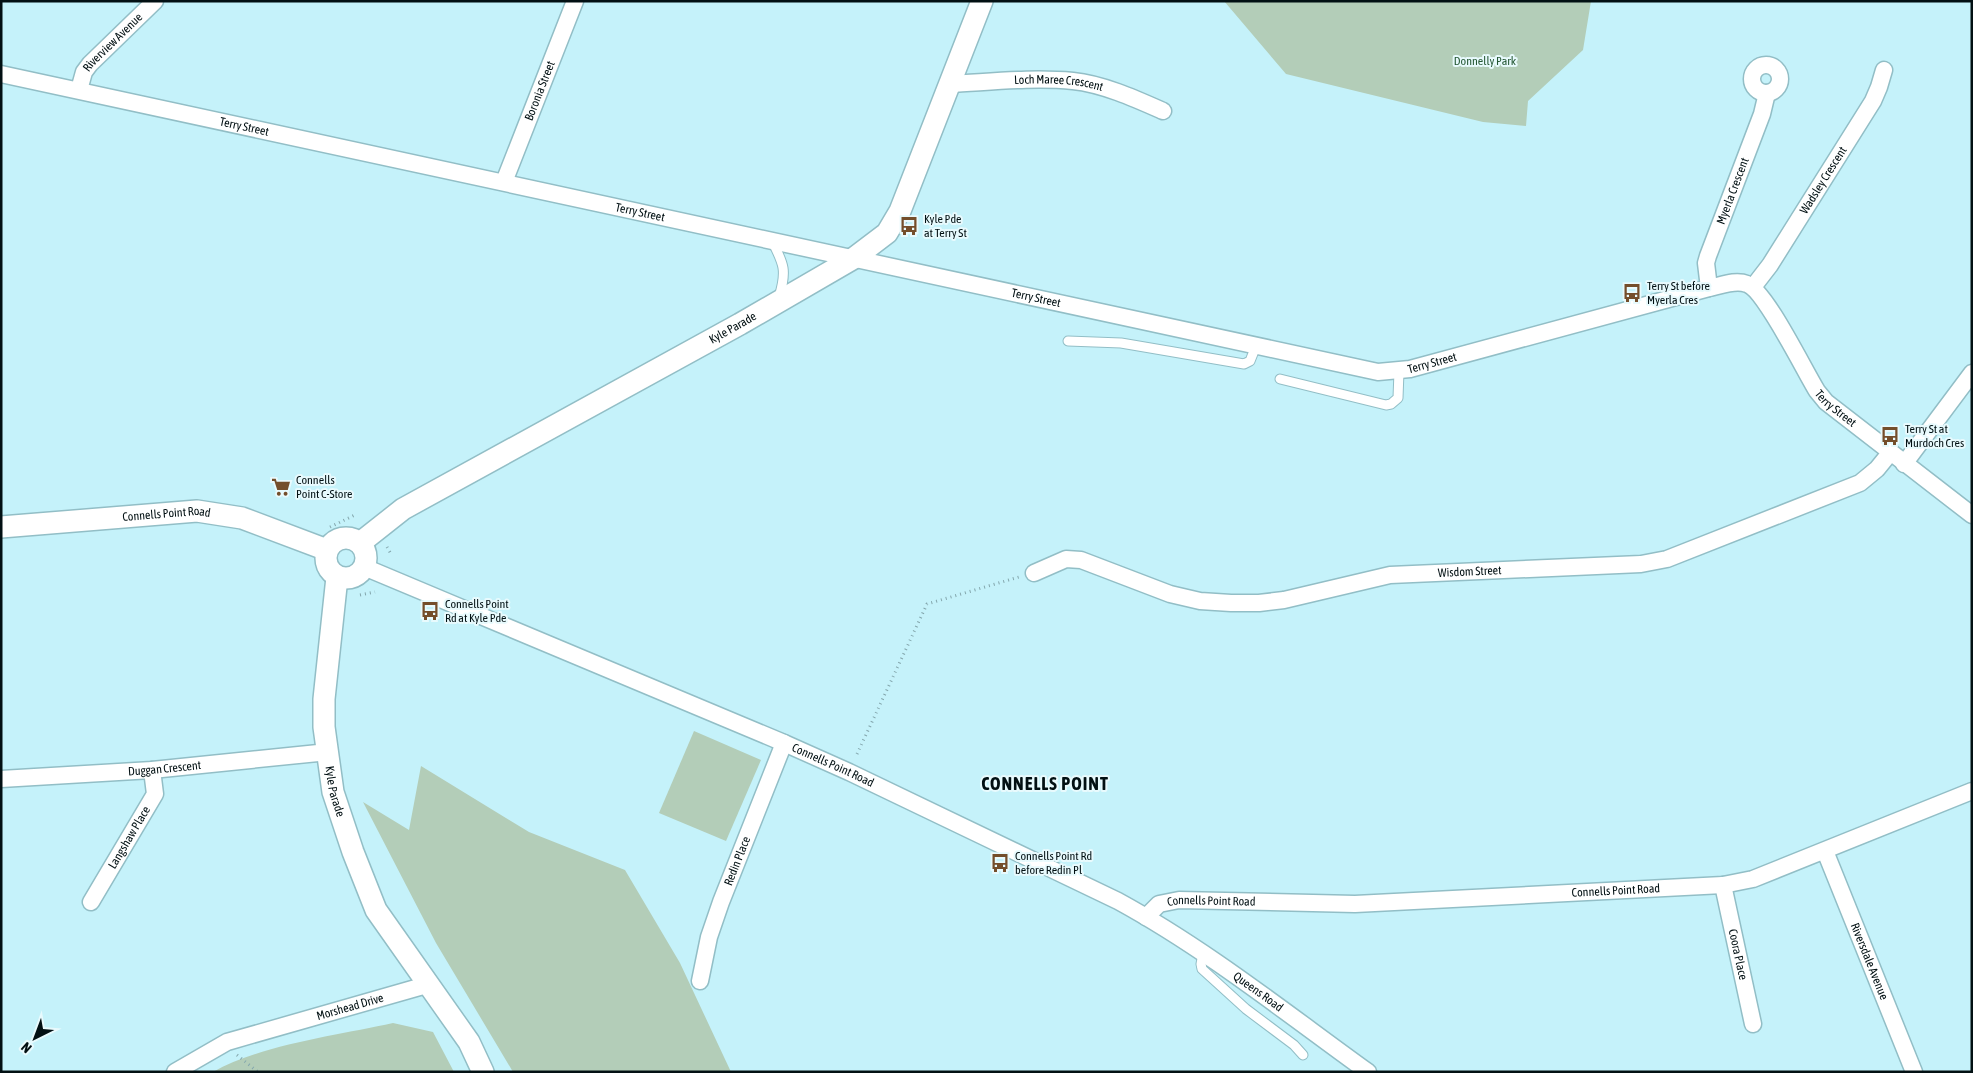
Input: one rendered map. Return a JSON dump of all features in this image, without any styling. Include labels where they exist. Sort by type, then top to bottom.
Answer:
[{"type":"street","name":"Riverview Avenue","points":[[79,90],[84,72],[90,64],[155,1]]},
{"type":"street","name":"Boronia Street","points":[[504,182],[575,1]]},
{"type":"street","name":"Kyle Parade","points":[[360,543],[382,524],[404,509],[778,302],[854,258],[887,233],[895,223],[982,1]]},
{"type":"street","name":"Wadsley Crescent","points":[[1753,286],[1770,265],[1873,102],[1880,88],[1884,70]]},
{"type":"street","name":"Terry Street","points":[[1,74],[1378,372],[1399,371],[1709,288],[1737,282],[1746,283],[1753,286],[1766,304],[1816,391],[1840,414],[1972,515]]},
{"type":"street","name":"Loch Maree Crescent","points":[[950,84],[1043,79],[1074,81],[1125,94],[1163,111]]},
{"type":"street","name":"Myerla Crescent","points":[[1709,288],[1706,263],[1708,256],[1762,114],[1767,93]]},
{"type":"street","points":[[1904,464],[1972,372]]},
{"type":"street","name":"Wisdom Street","points":[[1034,573],[1066,559],[1081,560],[1170,594],[1200,601],[1259,604],[1390,576],[1641,564],[1667,559],[1860,483],[1877,469],[1890,453]]},
{"type":"street","name":"Connells Point Road","points":[[1,528],[197,511],[242,518],[327,550]]},
{"type":"street","points":[[342,538],[354,540],[360,543],[366,555],[364,568],[360,573],[350,578],[337,577],[328,568],[326,562],[327,550],[330,544],[342,538]]},
{"type":"street","name":"Connells Point Road","points":[[364,568],[784,743],[858,776],[1118,901],[1146,917],[1159,904],[1179,900],[1355,904],[1723,885],[1752,879],[1972,792]]},
{"type":"street","name":"Kyle Parade","points":[[337,577],[324,699],[324,727],[333,792],[353,852],[376,910],[430,984]]},
{"type":"street","name":"Redin Place","points":[[700,981],[709,937],[721,902],[784,743]]},
{"type":"street","name":"Duggan Crescent","points":[[1,779],[152,770],[328,752]]},
{"type":"street","name":"Langshaw Place","points":[[91,902],[155,794],[152,770]]},
{"type":"street","name":"Riversdale Avenue","points":[[1825,851],[1914,1072]]},
{"type":"street","name":"Coora Place","points":[[1723,885],[1753,1024]]},
{"type":"street","name":"Queens Road","points":[[1146,917],[1203,953],[1368,1072]]},
{"type":"street","points":[[430,984],[469,1042],[483,1072]]},
{"type":"street","name":"Morshead Drive","points":[[175,1072],[227,1042],[430,984]]},
{"type":"lane","points":[[771,240],[782,259],[785,273],[778,302]]},
{"type":"lane","points":[[1068,341],[1121,343],[1244,364],[1250,361],[1256,346]]},
{"type":"lane","points":[[1280,379],[1386,405],[1392,404],[1398,398],[1399,371]]},
{"type":"lane","points":[[1203,953],[1201,958],[1202,968],[1246,1009],[1294,1044],[1303,1055]]},
{"type":"path","points":[[330,527],[357,514]]},
{"type":"path","points":[[387,547],[391,554]]},
{"type":"path","points":[[857,754],[927,604],[1034,573]]},
{"type":"path","points":[[360,595],[375,592]]},
{"type":"path","points":[[227,1042],[232,1050],[258,1072]]},
{"type":"green space","name":"Donnelly Park","points":[[1224,1],[1591,1],[1583,50],[1528,101],[1526,126],[1483,122],[1286,74]]},
{"type":"green space","points":[[694,731],[761,760],[726,841],[659,813]]},
{"type":"green space","points":[[421,766],[529,832],[625,870],[680,963],[731,1072],[513,1072],[436,943],[363,802],[409,830]]},
{"type":"green space","points":[[393,1023],[433,1032],[454,1072],[213,1072],[253,1055],[276,1048]]},
{"type":"place","name":"Kyle Pde at Terry St","points":[[909,226]]},
{"type":"place","name":"Terry St before Myerla Cres","points":[[1632,293]]},
{"type":"place","name":"Terry St at Murdoch Cres","points":[[1890,436]]},
{"type":"place","name":"Connells Point C-Store","points":[[281,487]]},
{"type":"place","name":"Connells Point Rd at Kyle Pde","points":[[430,611]]},
{"type":"place","name":"Connells Point Rd before Redin Pl","points":[[1000,863]]},
{"type":"district","name":"CONNELLS POINT","points":[[1045,784]]}]
